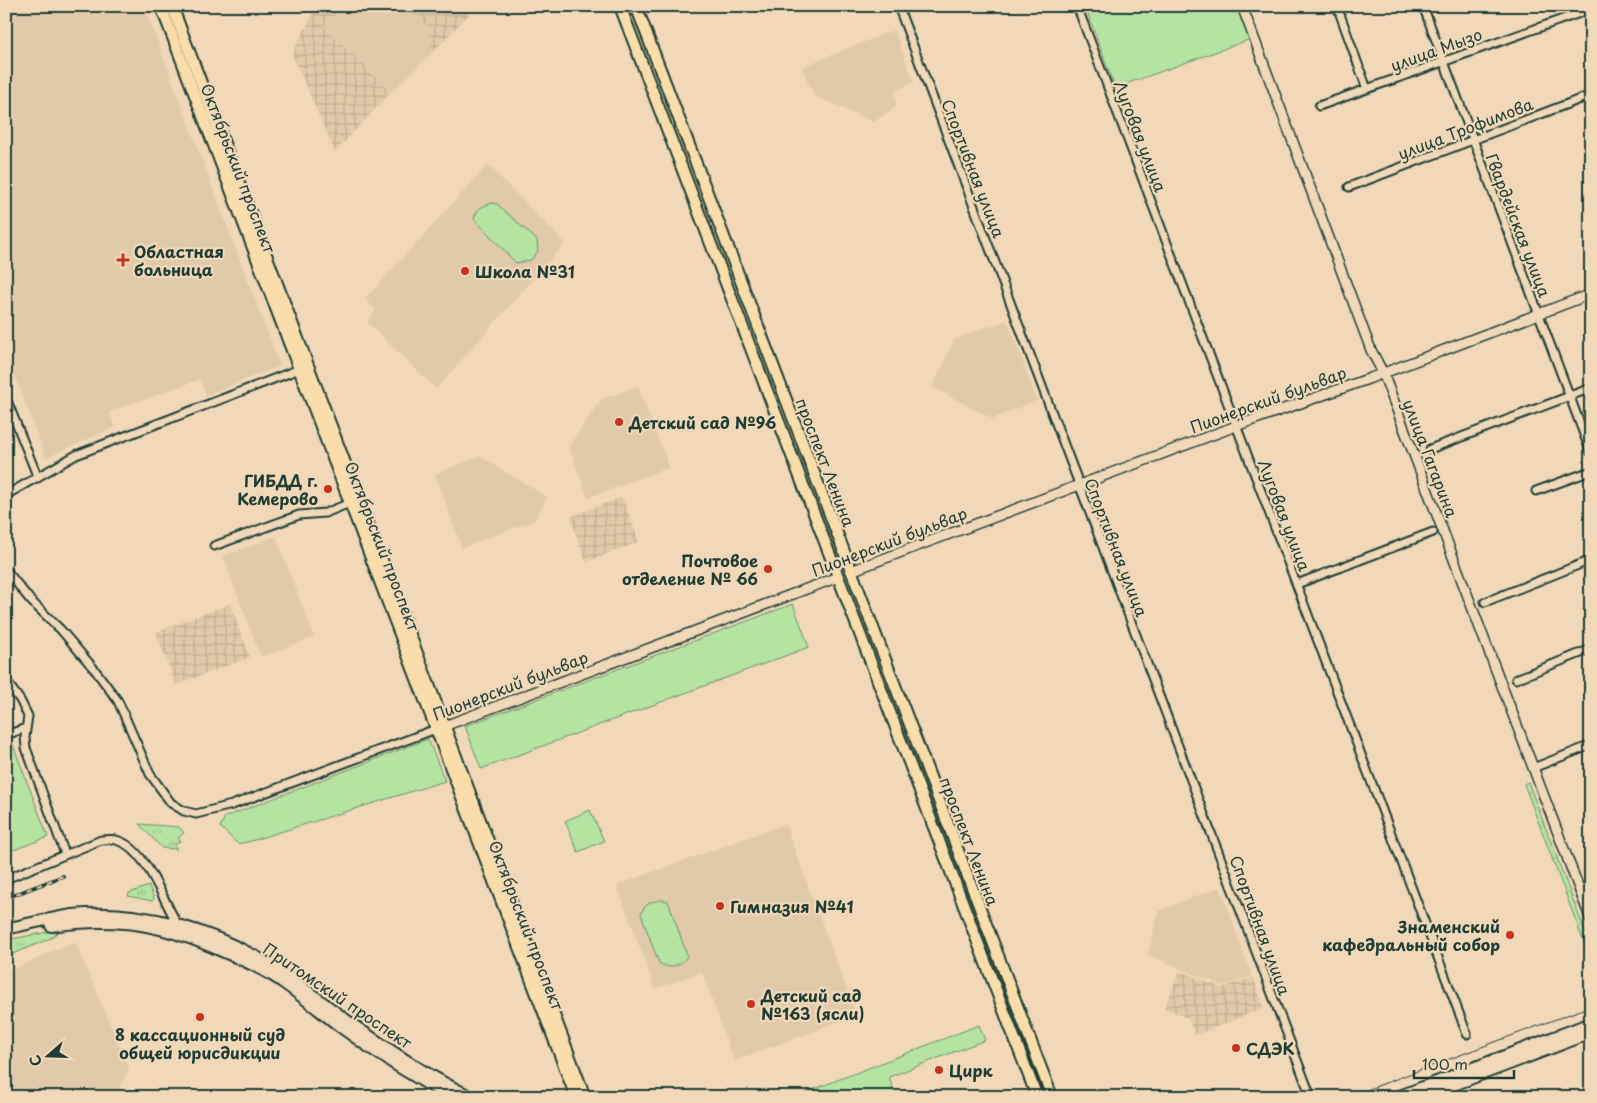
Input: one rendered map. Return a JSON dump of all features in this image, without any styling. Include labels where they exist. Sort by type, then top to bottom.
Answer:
[{"type":"main road","name":"Октябрьский проспект","points":[[161,6],[304,367],[350,503],[585,1097]]},
{"type":"main road","name":"Октябрьский проспект","points":[[172,6],[304,367],[440,727],[576,1097]]},
{"type":"main road","name":"проспект Ленина","points":[[620,6],[1036,1097]]},
{"type":"main road","name":"проспект Ленина","points":[[636,6],[1052,1097]]},
{"type":"main road","points":[[692,196],[706,189]]},
{"type":"main road","name":"Пионерский бульвар","points":[[838,577],[851,572]]},
{"type":"main road","name":"Притомский проспект","points":[[6,930],[57,918],[81,915],[126,915],[178,925],[219,940],[269,965],[350,1022],[422,1069],[472,1097]]},
{"type":"main road","name":"Притомский проспект","points":[[6,937],[44,927],[91,921],[146,924],[177,932],[262,969],[344,1029],[416,1077],[451,1097]]},
{"type":"main road","points":[[1422,1097],[1591,1023]]},
{"type":"main road","points":[[1397,1097],[1591,1033]]},
{"type":"street","name":"Спортивная улица","points":[[898,6],[1311,1097]]},
{"type":"street","name":"Луговая улица","points":[[1077,6],[1467,1034]]},
{"type":"street","name":"улица Гагарина","points":[[1242,6],[1371,350],[1383,373],[1591,920]]},
{"type":"street","points":[[1337,6],[1367,89]]},
{"type":"street","name":"Гвардейская улица","points":[[1423,6],[1591,453]]},
{"type":"street","name":"улица Мызо","points":[[1320,106],[1591,9]]},
{"type":"street","name":"улица Трофимова","points":[[1349,187],[1591,95]]},
{"type":"street","name":"Пионерский бульвар","points":[[851,572],[1591,294]]},
{"type":"street","points":[[6,495],[76,455],[304,367]]},
{"type":"street","points":[[1430,449],[1591,388]]},
{"type":"street","points":[[6,398],[38,478]]},
{"type":"street","points":[[1536,491],[1591,471]]},
{"type":"street","points":[[214,546],[299,515],[325,513],[350,503]]},
{"type":"street","points":[[1297,584],[1433,532]]},
{"type":"street","points":[[1484,602],[1591,560]]},
{"type":"street","name":"Пионерский бульвар","points":[[7,574],[61,630],[118,701],[150,774],[166,797],[171,803],[184,811],[196,814],[232,804],[838,577]]},
{"type":"street","points":[[1516,679],[1591,649]]},
{"type":"street","points":[[6,681],[20,700],[28,716],[26,748],[66,854]]},
{"type":"street","points":[[6,735],[26,728]]},
{"type":"street","points":[[1533,768],[1591,745]]},
{"type":"street","points":[[6,879],[100,840],[117,840],[132,847],[156,881],[168,909],[178,925]]},
{"type":"shaded area","name":"Областная больница","points":[[6,6],[144,6],[280,366],[206,395],[200,379],[109,412],[115,427],[46,458],[6,353]]},
{"type":"shaded area","points":[[317,6],[343,6],[324,26],[391,92],[335,152],[292,54]]},
{"type":"shaded area","points":[[343,6],[406,6],[426,25],[432,53],[391,92],[324,26]]},
{"type":"shaded area","points":[[406,6],[477,6],[432,53],[426,25]]},
{"type":"shaded area","points":[[894,30],[914,82],[895,91],[896,107],[873,122],[813,95],[802,67]]},
{"type":"shaded area","name":"Школа №31","points":[[488,165],[565,243],[436,389],[367,322],[376,310],[365,299]]},
{"type":"shaded area","points":[[1007,320],[1037,400],[993,419],[932,387],[955,339]]},
{"type":"shaded area","name":"Детский сад №96","points":[[638,386],[669,467],[588,498],[569,446],[601,399]]},
{"type":"shaded area","points":[[480,456],[547,497],[535,520],[462,548],[435,474]]},
{"type":"shaded area","points":[[622,497],[639,542],[586,562],[570,517]]},
{"type":"shaded area","points":[[276,536],[314,637],[261,657],[223,556]]},
{"type":"shaded area","points":[[230,604],[250,657],[176,685],[156,632]]},
{"type":"shaded area","name":"Гимназия №41","points":[[785,824],[856,1015],[734,1061],[702,972],[655,989],[617,885]]},
{"type":"shaded area","points":[[1220,887],[1252,976],[1223,986],[1148,955],[1158,911]]},
{"type":"shaded area","points":[[76,943],[129,1069],[114,1097],[6,1097],[6,973],[66,945]]},
{"type":"shaded area","points":[[1180,971],[1222,988],[1253,977],[1264,1008],[1195,1035],[1188,1018],[1164,1008]]},
{"type":"green space","points":[[1085,6],[1239,6],[1251,39],[1115,88]]},
{"type":"green space","points":[[493,203],[497,204],[537,240],[538,251],[531,260],[516,263],[474,219],[476,213],[481,208]]},
{"type":"green space","points":[[793,604],[809,647],[481,769],[465,726]]},
{"type":"green space","points":[[10,737],[48,837],[6,853],[6,738]]},
{"type":"green space","points":[[428,739],[445,781],[238,844],[220,827],[225,817]]},
{"type":"green space","points":[[1528,782],[1591,947],[1591,961],[1524,784]]},
{"type":"green space","points":[[590,810],[604,841],[578,852],[565,821]]},
{"type":"green space","points":[[139,824],[179,827],[184,833],[178,838],[180,841],[174,846],[177,849],[162,848]]},
{"type":"green space","points":[[149,886],[154,899],[152,901],[128,896],[129,893]]},
{"type":"green space","points":[[663,900],[668,901],[687,955],[682,962],[669,967],[660,964],[641,914],[644,907],[649,903]]},
{"type":"green space","points":[[54,931],[58,932],[51,938],[6,957],[6,940]]},
{"type":"green space","points":[[979,1025],[985,1040],[889,1077],[896,1097],[794,1097]]},
{"type":"tram line","points":[[1348,1097],[1591,1006]]},
{"type":"railway","points":[[6,898],[63,876]]},
{"type":"place","name":"Областная больница","points":[[123,260]]},
{"type":"place","name":"Школа №31","points":[[465,271]]},
{"type":"place","name":"Детский сад №96","points":[[619,422]]},
{"type":"place","name":"ГИБДД г. Кемерово","points":[[328,489]]},
{"type":"place","name":"Почтовое отделение № 66","points":[[768,569]]},
{"type":"place","name":"Гимназия №41","points":[[720,906]]},
{"type":"place","name":"Знаменский кафедральный собор","points":[[1510,935]]},
{"type":"place","name":"Детский сад №163 (ясли)","points":[[751,1004]]},
{"type":"place","name":"8 кассационный суд общей юрисдикции","points":[[200,1017]]},
{"type":"place","name":"СДЭК","points":[[1236,1048]]},
{"type":"place","name":"Цирк","points":[[939,1070]]}]
